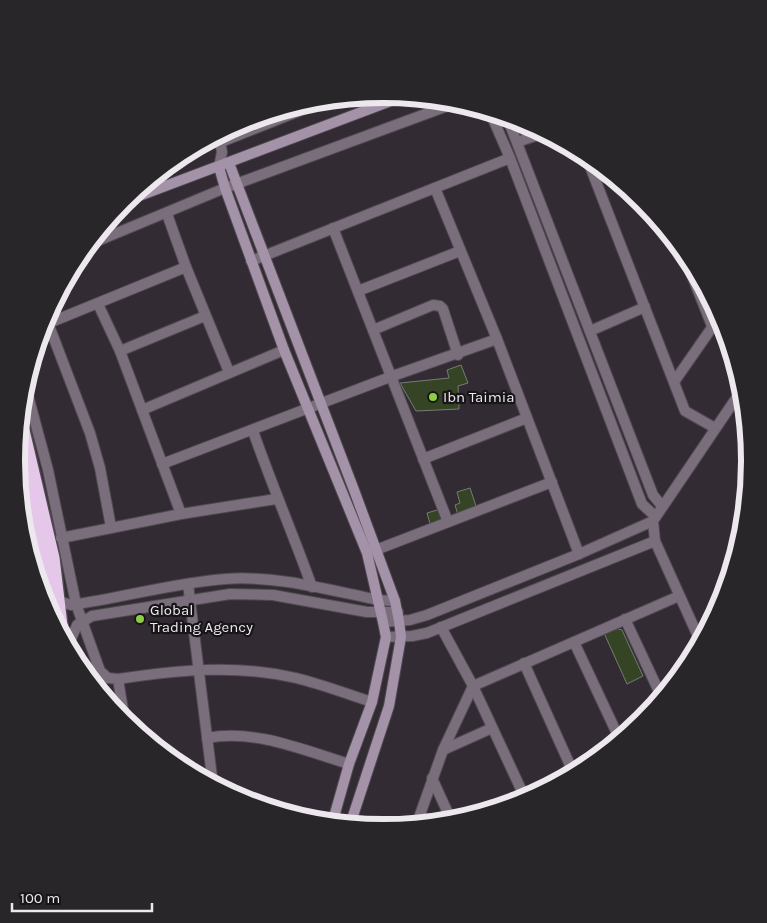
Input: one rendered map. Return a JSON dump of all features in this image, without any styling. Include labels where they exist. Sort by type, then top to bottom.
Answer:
[{"type":"highway","points":[[26,446],[52,558],[58,611]]},
{"type":"main road","points":[[145,194],[386,103]]},
{"type":"main road","points":[[224,165],[236,185],[322,404],[371,551],[378,600],[386,637],[372,702],[349,764],[334,816]]},
{"type":"main road","points":[[224,165],[225,188],[284,350],[371,551],[395,601],[401,637],[389,706],[352,818]]},
{"type":"street","points":[[102,240],[167,214],[225,188],[442,108]]},
{"type":"street","points":[[224,165],[221,143],[287,116]]},
{"type":"street","points":[[494,120],[510,158],[642,504],[654,518],[654,542],[697,635]]},
{"type":"street","points":[[511,126],[653,495],[662,506]]},
{"type":"street","points":[[517,142],[534,136]]},
{"type":"street","points":[[251,261],[510,158]]},
{"type":"street","points":[[599,175],[645,307],[685,411],[716,428]]},
{"type":"street","points":[[435,188],[497,339],[579,554]]},
{"type":"street","points":[[167,214],[228,372]]},
{"type":"street","points":[[333,228],[448,522]]},
{"type":"street","points":[[358,291],[460,252]]},
{"type":"street","points":[[53,321],[186,267]]},
{"type":"street","points":[[696,286],[712,326]]},
{"type":"street","points":[[98,304],[120,351],[181,514]]},
{"type":"street","points":[[373,330],[433,305],[440,306],[458,354]]},
{"type":"street","points":[[590,331],[645,307]]},
{"type":"street","points":[[570,317],[582,312]]},
{"type":"street","points":[[120,351],[205,316]]},
{"type":"street","points":[[674,382],[714,323]]},
{"type":"street","points":[[49,332],[92,442],[100,468],[111,527]]},
{"type":"street","points":[[162,464],[253,431],[390,377],[497,339]]},
{"type":"street","points":[[142,410],[228,372],[284,350]]},
{"type":"street","points":[[71,637],[74,628],[82,620],[100,614],[230,594],[273,595],[382,617],[427,615],[579,554],[654,518],[736,398]]},
{"type":"street","points":[[30,403],[48,470],[76,604],[100,670],[108,678],[118,680],[199,668],[240,670],[297,678],[372,702]]},
{"type":"street","points":[[423,459],[527,418]]},
{"type":"street","points":[[253,431],[276,499],[294,538],[312,587]]},
{"type":"street","points":[[371,551],[552,482]]},
{"type":"street","points":[[61,538],[181,514],[276,499]]},
{"type":"street","points":[[386,637],[419,635],[441,628],[654,542]]},
{"type":"street","points":[[56,600],[67,605],[188,584],[246,579],[312,587],[378,600],[395,601]]},
{"type":"street","points":[[188,584],[212,776]]},
{"type":"street","points":[[419,818],[443,750],[473,686],[679,596]]},
{"type":"street","points":[[625,619],[659,691]]},
{"type":"street","points":[[441,628],[473,686],[522,792]]},
{"type":"street","points":[[574,642],[617,734]]},
{"type":"street","points":[[524,663],[571,767]]},
{"type":"street","points":[[118,680],[123,707]]},
{"type":"street","points":[[443,750],[492,728]]},
{"type":"street","points":[[207,738],[225,735],[262,738],[349,764]]},
{"type":"street","points":[[432,778],[448,814]]},
{"type":"building","name":"Ibn Taimia","points":[[461,365],[468,383],[458,386],[459,409],[416,411],[400,383],[449,378],[447,370]]},
{"type":"building","points":[[470,488],[477,509],[458,515],[455,505],[460,503],[457,492]]},
{"type":"building","points":[[444,508],[450,526],[432,531],[427,513]]},
{"type":"building","points":[[616,628],[622,630],[643,676],[627,684],[604,633]]},
{"type":"place","name":"Ibn Taimia","points":[[433,397]]},
{"type":"place","name":"Global Trading Agency","points":[[140,619]]}]
